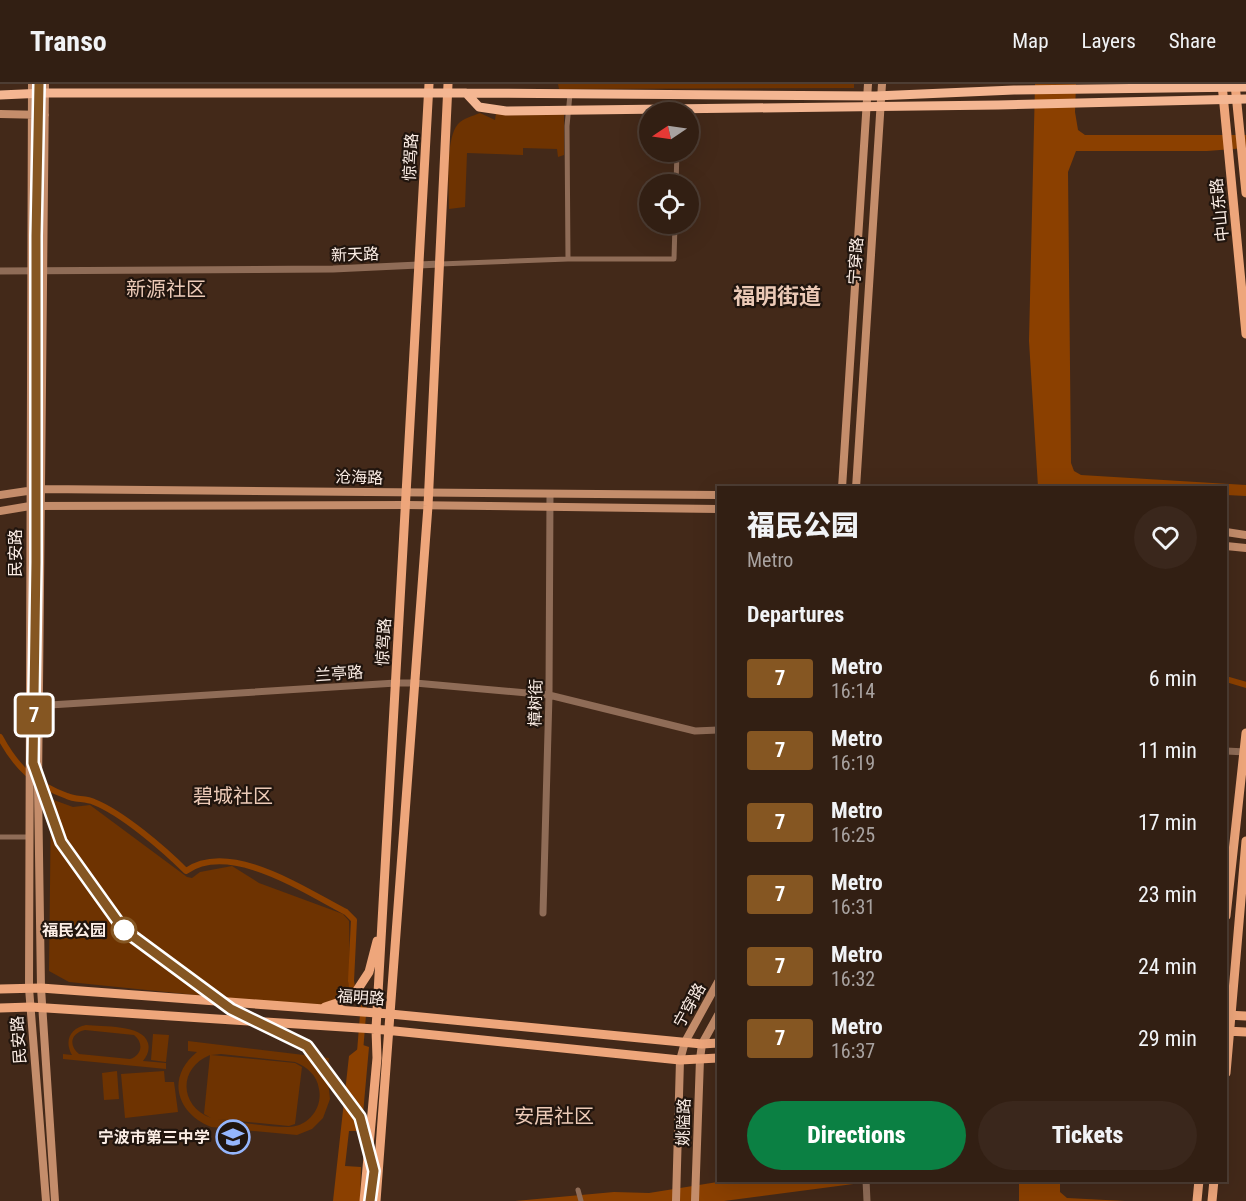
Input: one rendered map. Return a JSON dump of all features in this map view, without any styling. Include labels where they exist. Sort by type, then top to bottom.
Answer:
[{"type":"highway","points":[[0,95],[45,88],[448,88],[466,93],[867,96],[1014,90],[1246,87]]},
{"type":"highway","points":[[466,93],[479,107],[506,111],[639,110]]},
{"type":"highway","points":[[699,110],[1241,99]]},
{"type":"main road","points":[[842,486],[868,84]]},
{"type":"main road","name":"宁穿路","points":[[856,486],[882,84]]},
{"type":"main road","name":"中山东路","points":[[1222,86],[1246,334]]},
{"type":"main road","name":"中山东路","points":[[1235,86],[1241,99],[1238,112],[1246,193]]},
{"type":"main road","name":"民安路","points":[[45,88],[38,787],[41,988],[55,1201]]},
{"type":"main road","name":"惊驾路","points":[[364,1201],[377,1058],[375,1029],[429,88]]},
{"type":"main road","points":[[376,1201],[428,506],[448,88]]},
{"type":"main road","name":"民安路","points":[[32,89],[29,988],[46,1201]]},
{"type":"main road","points":[[0,114],[45,115]]},
{"type":"main road","name":"沧海路","points":[[0,495],[30,489],[717,495]]},
{"type":"main road","name":"沧海路","points":[[0,511],[30,506],[717,509]]},
{"type":"main road","points":[[1227,532],[1246,535]]},
{"type":"main road","points":[[1227,546],[1246,548]]},
{"type":"main road","points":[[1227,907],[1246,733]]},
{"type":"main road","points":[[1227,1052],[1246,841]]},
{"type":"main road","points":[[321,1009],[352,998],[369,972],[382,921]]},
{"type":"main road","name":"宁穿路","points":[[685,1042],[717,984]]},
{"type":"main road","name":"福明路","points":[[0,989],[41,988],[352,1011],[702,1044],[717,1043]]},
{"type":"main road","name":"福明路","points":[[0,1008],[42,1007],[351,1027],[680,1060],[717,1058]]},
{"type":"main road","points":[[1229,1015],[1246,1016]]},
{"type":"main road","name":"宁穿路","points":[[702,1044],[717,1017]]},
{"type":"main road","points":[[1228,1031],[1246,1032]]},
{"type":"main road","name":"姚隘路","points":[[676,1201],[680,1060],[685,1042]]},
{"type":"main road","name":"姚隘路","points":[[695,1201],[702,1044]]},
{"type":"main road","points":[[1197,1200],[1199,1182]]},
{"type":"main road","points":[[1212,1201],[1214,1182]]},
{"type":"street","points":[[568,259],[568,110],[570,94]]},
{"type":"street","points":[[686,94],[686,102]]},
{"type":"street","name":"新天路","points":[[0,271],[333,269],[568,259],[674,259],[675,234]]},
{"type":"street","name":"樟树街","points":[[543,913],[549,695],[550,495]]},
{"type":"street","name":"兰亭路","points":[[29,706],[396,682],[549,695],[695,731],[717,730]]},
{"type":"street","points":[[1227,751],[1245,752]]},
{"type":"street","points":[[0,837],[28,837]]},
{"type":"street","points":[[866,1182],[867,1201]]},
{"type":"street","points":[[578,1190],[580,1201]]},
{"type":"shaded area","points":[[558,84],[854,84],[854,88],[559,89]]},
{"type":"shaded area","points":[[1035,84],[1076,84],[1075,112],[1078,130],[1085,135],[1246,135],[1246,148],[1207,151],[1076,151],[1068,172],[1071,463],[1074,471],[1081,475],[1246,485],[1246,496],[1227,495],[1227,486],[1038,486],[1029,341]]},
{"type":"shaded area","points":[[480,113],[495,120],[496,113],[564,114],[564,155],[558,157],[557,149],[523,148],[523,155],[467,153],[465,207],[449,209],[449,152],[454,131],[463,120]]},
{"type":"shaded area","name":"福民公园","points":[[51,799],[73,807],[90,805],[187,877],[192,878],[200,872],[232,866],[259,883],[343,914],[349,921],[350,971],[348,983],[354,994],[321,1008],[69,982],[49,971]]},
{"type":"shaded area","points":[[86,1025],[111,1027],[138,1032],[145,1037],[149,1046],[143,1061],[166,1063],[166,1069],[63,1059],[63,1054],[72,1055],[69,1045],[70,1036]],"holes":[[[85,1030],[134,1035],[140,1048],[137,1055],[130,1059],[79,1054],[72,1043],[74,1037]]]},
{"type":"shaded area","points":[[153,1034],[169,1035],[166,1062],[151,1060]]},
{"type":"shaded area","points":[[188,1041],[329,1058],[328,1067],[318,1066],[328,1081],[330,1099],[323,1118],[312,1129],[297,1135],[211,1127],[190,1113],[179,1094],[181,1072],[197,1052],[188,1051]],"holes":[[[221,1054],[295,1062],[304,1066],[311,1072],[318,1084],[320,1096],[316,1109],[302,1124],[288,1127],[217,1119],[289,1126],[295,1124],[302,1067],[295,1063],[211,1055]],[[210,1055],[204,1114],[211,1118],[200,1112],[193,1105],[186,1087],[192,1069]]]},
{"type":"shaded area","points":[[363,1045],[369,1047],[362,1125],[359,1131],[349,1131],[345,1166],[361,1167],[360,1201],[333,1201],[349,1056]]},
{"type":"shaded area","points":[[117,1071],[119,1099],[104,1100],[102,1073]]},
{"type":"shaded area","points":[[164,1071],[165,1082],[174,1082],[178,1112],[125,1118],[121,1074]]},
{"type":"shaded area","points":[[718,1182],[891,1182],[861,1183],[724,1201],[515,1201],[614,1192],[649,1193]]},
{"type":"shaded area","points":[[1019,1182],[1060,1182],[1060,1192],[1067,1198],[1125,1201],[1019,1201]]},
{"type":"waterway","points":[[1227,679],[1246,685]]},
{"type":"waterway","points":[[0,737],[20,766],[36,780],[55,791],[91,801],[117,814],[155,842],[186,871],[204,863],[224,861],[245,865],[289,882],[346,912],[354,920],[352,987],[364,1002],[360,1052]]},
{"type":"metro line","name":"7","points":[[39,84],[33,763],[45,791],[61,842],[124,930],[231,1009],[307,1046],[360,1117],[374,1171],[370,1201]]},
{"type":"place","name":"福民公园","points":[[124,930]]},
{"type":"place","name":"宁波市第三中学","points":[[233,1137]]},
{"type":"district","name":"新源社区","points":[[166,289]]},
{"type":"district","name":"福明街道","points":[[777,296]]},
{"type":"district","name":"碧城社区","points":[[233,796]]},
{"type":"district","name":"安居社区","points":[[554,1116]]}]
